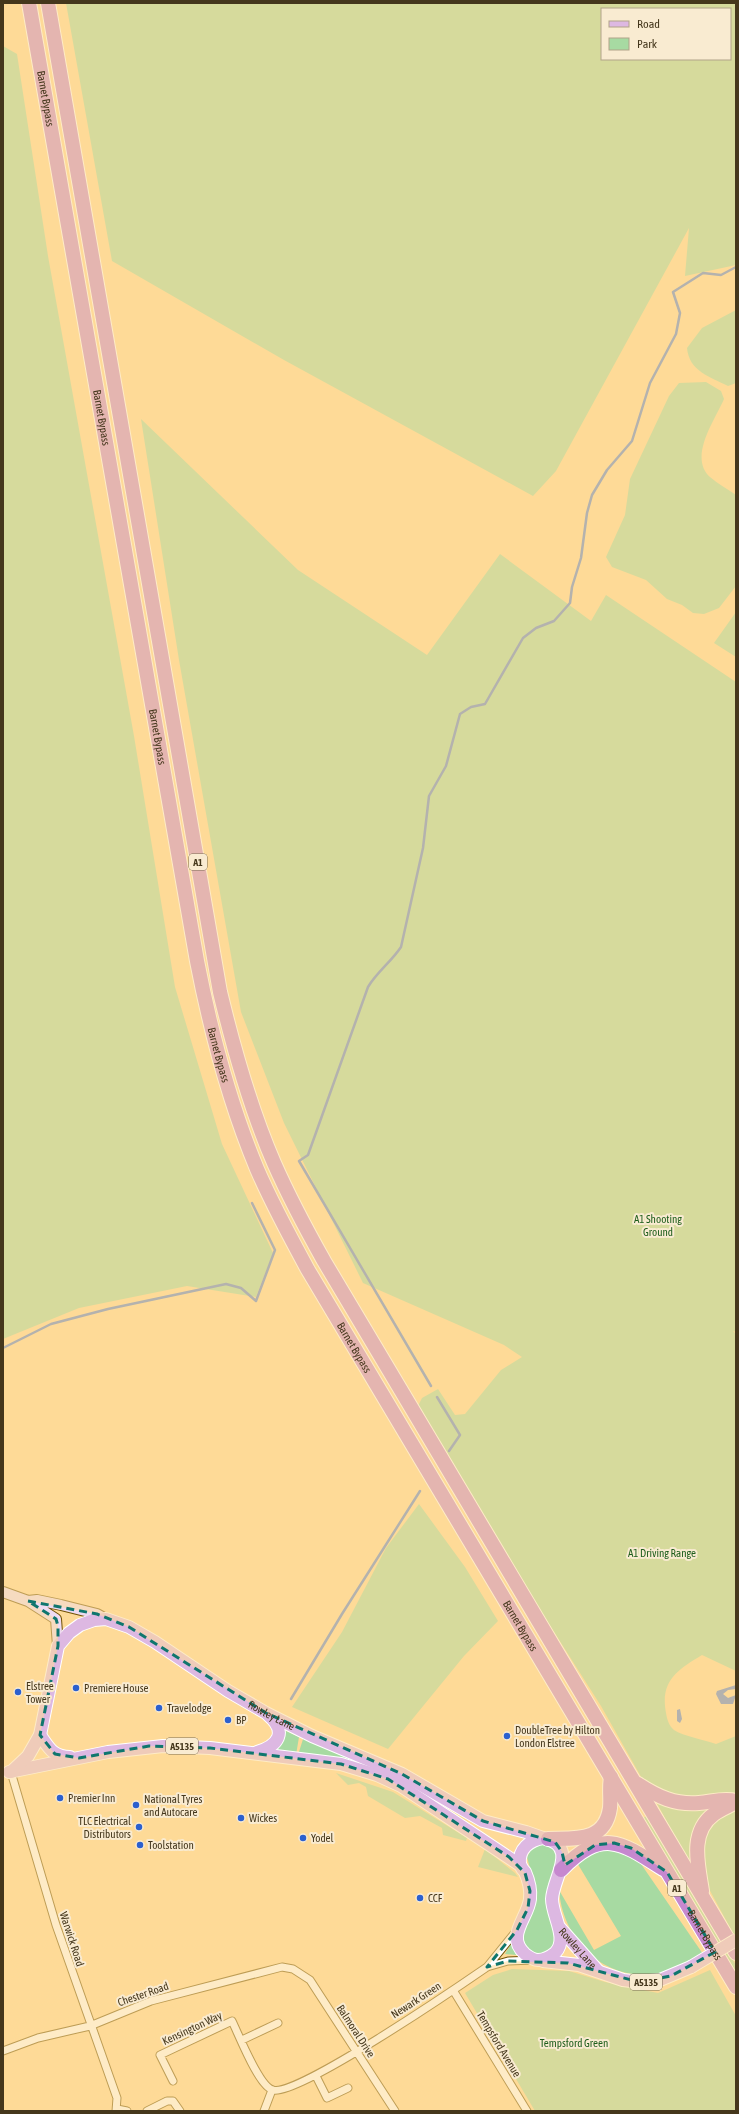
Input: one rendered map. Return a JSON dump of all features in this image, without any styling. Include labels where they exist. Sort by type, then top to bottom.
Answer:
[{"type":"highway","name":"Barnet Bypass","points":[[29,3],[197,961],[215,1045],[237,1119],[282,1222],[308,1270],[736,1988]]},
{"type":"highway","name":"Barnet Bypass","points":[[48,3],[220,992],[238,1062],[255,1113],[277,1170],[324,1261],[736,1953]]},
{"type":"highway","points":[[546,1839],[580,1839],[590,1836],[600,1828],[607,1819],[610,1808],[609,1792],[611,1777]]},
{"type":"highway","points":[[634,1782],[655,1795],[681,1804],[727,1799],[736,1802]]},
{"type":"highway","points":[[703,1897],[697,1858],[698,1838],[705,1823],[712,1815],[736,1802]]},
{"type":"highway","points":[[561,1870],[587,1848],[604,1843],[614,1843],[630,1848],[667,1872]]},
{"type":"main road","points":[[7,1773],[28,1756],[40,1735],[58,1646],[69,1633],[80,1625],[94,1620],[106,1619]]},
{"type":"main road","name":"Rowley Lane","points":[[106,1619],[129,1627],[155,1642],[228,1691],[266,1713],[312,1736],[402,1774],[483,1821],[526,1832],[546,1839]]},
{"type":"main road","points":[[255,1753],[271,1747],[277,1741],[279,1734],[275,1721],[266,1713]]},
{"type":"main road","name":"A5135","points":[[40,1735],[46,1746],[55,1754],[65,1757],[80,1758]]},
{"type":"main road","name":"A5135","points":[[7,1773],[23,1771],[130,1748],[163,1746],[210,1748],[341,1764],[377,1775],[401,1786],[520,1865]]},
{"type":"main road","points":[[546,1839],[555,1842],[562,1852],[563,1864],[554,1884],[552,1898],[553,1912],[558,1925],[561,1941],[558,1949],[552,1956],[537,1960],[519,1947],[517,1942],[517,1930],[526,1913],[530,1900],[528,1881],[520,1865],[522,1852],[527,1844],[534,1840],[546,1839]]},
{"type":"main road","name":"Rowley Lane","points":[[558,1925],[571,1942],[584,1954],[599,1972]]},
{"type":"main road","name":"Rowley Lane","points":[[537,1960],[574,1964],[623,1980],[639,1982],[660,1980],[691,1967],[736,1940]]},
{"type":"street","name":"Rowley Lane","points":[[3,1592],[28,1601],[38,1600],[97,1614],[106,1619]]},
{"type":"street","points":[[28,1601],[56,1619],[58,1646]]},
{"type":"street","name":"Warwick Road","points":[[7,1773],[90,2026],[118,2098],[117,2110]]},
{"type":"street","name":"Newark Green","points":[[487,1967],[517,1930]]},
{"type":"street","name":"Newark Green","points":[[356,2052],[487,1967],[508,1961],[537,1960]]},
{"type":"street","name":"Chester Road","points":[[3,2051],[38,2038],[90,2026],[151,2001],[206,1985],[282,1967],[293,1969]]},
{"type":"street","name":"Balmoral Drive","points":[[293,1969],[310,1980],[395,2111]]},
{"type":"street","name":"Tempsford Avenue","points":[[452,1990],[527,2111]]},
{"type":"street","name":"Kensington Way","points":[[173,2081],[160,2055],[232,2021],[261,2082],[272,2090]]},
{"type":"street","points":[[242,2040],[278,2022]]},
{"type":"street","points":[[264,2111],[272,2090],[283,2090],[316,2076],[356,2052]]},
{"type":"street","points":[[316,2076],[327,2098],[348,2088]]},
{"type":"street","points":[[147,2111],[167,2101],[173,2101],[180,2111]]},
{"type":"street","points":[[117,2110],[127,2111]]},
{"type":"highlighted area","points":[[28,1601],[97,1614],[129,1627],[266,1713],[402,1774],[483,1821],[555,1842],[562,1852],[565,1865],[595,1845],[614,1843],[631,1848],[667,1872],[715,1952],[671,1976],[639,1982],[568,1963],[508,1961],[487,1967],[517,1930],[528,1908],[530,1891],[525,1873],[509,1857],[388,1779],[341,1764],[210,1748],[149,1746],[79,1758],[55,1754],[40,1735],[58,1646],[58,1626],[56,1619]]},
{"type":"green space","points":[[66,3],[736,3],[736,265],[685,276],[689,228],[556,471],[533,496],[284,360],[112,261]]},
{"type":"green space","points":[[3,46],[17,54],[48,256],[134,736],[175,987],[222,1144],[273,1253],[256,1297],[187,1286],[79,1308],[3,1339]]},
{"type":"green space","points":[[736,310],[736,383],[728,386],[696,368],[689,356],[687,348],[702,328]]},
{"type":"green space","points":[[706,382],[721,391],[724,399],[705,438],[702,449],[702,459],[704,469],[710,477],[736,495],[736,586],[719,608],[704,614],[693,613],[682,605],[667,599],[646,580],[612,567],[606,557],[625,515],[630,479],[669,396],[679,383]]},
{"type":"green space","points":[[141,419],[298,570],[427,655],[500,554],[591,621],[606,595],[736,682],[736,1332],[733,1331],[736,1334],[736,1671],[702,1655],[685,1666],[672,1678],[668,1685],[665,1702],[668,1722],[674,1730],[678,1732],[716,1744],[736,1736],[736,1793],[675,1800],[644,1782],[601,1706],[509,1561],[417,1408],[422,1398],[438,1389],[455,1415],[465,1414],[501,1370],[522,1357],[504,1345],[363,1283],[284,1123],[241,1012],[179,660]]},
{"type":"green space","points":[[736,612],[736,657],[714,643]]},
{"type":"green space","points":[[419,1504],[465,1567],[498,1621],[464,1656],[388,1749],[292,1707],[342,1632],[386,1548]]},
{"type":"green space","points":[[284,1730],[299,1737],[296,1755],[274,1750]]},
{"type":"green space","points":[[304,1736],[396,1775],[298,1755]]},
{"type":"green space","points":[[336,1773],[393,1792],[467,1838],[466,1841],[443,1835],[442,1828],[420,1816],[405,1818],[368,1796],[366,1787],[359,1783],[348,1785]]},
{"type":"green space","points":[[654,1798],[718,1802],[713,1811],[695,1873]]},
{"type":"green space","points":[[736,1807],[736,1933],[734,1935],[708,1887],[701,1861],[706,1829],[710,1822]]},
{"type":"green space","points":[[647,1816],[736,1965],[736,1972],[643,1818]]},
{"type":"green space","points":[[544,1844],[554,1849],[557,1856],[556,1865],[549,1885],[547,1901],[557,1940],[550,1951],[536,1953],[528,1950],[522,1937],[531,1872],[527,1857],[533,1846]]},
{"type":"green space","points":[[613,1848],[637,1859],[703,1954],[667,1972],[641,1975],[623,1972],[606,1965],[591,1955],[579,1942],[569,1926],[562,1909],[559,1890],[594,1950],[621,1936],[576,1861],[587,1853]]},
{"type":"green space","points":[[485,1849],[515,1873],[518,1877],[478,1867]]},
{"type":"green space","points":[[511,1944],[517,1954],[516,1955],[505,1954]]},
{"type":"green space","name":"Tempsford Green","points":[[512,1969],[569,1971],[605,1982],[658,1993],[710,1970],[736,2016],[736,2111],[535,2111],[465,1993],[493,1975]]},
{"type":"water","points":[[736,1685],[736,1689],[728,1690],[723,1694],[728,1698],[736,1695],[733,1704],[721,1704],[716,1694],[717,1691]]},
{"type":"water","points":[[680,1709],[682,1719],[680,1723],[677,1721],[677,1710]]},
{"type":"waterway","points":[[431,1386],[299,1161],[308,1155],[368,987],[401,947],[423,848],[429,796],[446,766],[460,714],[471,707],[485,704],[523,638],[536,628],[554,621],[570,603],[572,587],[581,558],[587,513],[592,495],[607,470],[632,441],[650,383],[676,334],[680,313],[673,292],[703,273],[721,275],[736,267]]},
{"type":"waterway","points":[[3,1348],[51,1324],[108,1309],[226,1284],[241,1288],[256,1301],[275,1250],[252,1203]]},
{"type":"waterway","points":[[437,1397],[460,1435],[449,1451]]},
{"type":"waterway","points":[[291,1699],[342,1614],[420,1491]]},
{"type":"place","name":"Premiere House","points":[[76,1688]]},
{"type":"place","name":"Elstree Tower","points":[[18,1692]]},
{"type":"place","name":"Travelodge","points":[[159,1708]]},
{"type":"place","name":"BP","points":[[228,1720]]},
{"type":"place","name":"DoubleTree by Hilton London Elstree","points":[[507,1736]]},
{"type":"place","name":"Premier Inn","points":[[60,1798]]},
{"type":"place","name":"National Tyres and Autocare","points":[[136,1805]]},
{"type":"place","name":"Wickes","points":[[241,1818]]},
{"type":"place","name":"TLC Electrical Distributors","points":[[139,1827]]},
{"type":"place","name":"Yodel","points":[[303,1838]]},
{"type":"place","name":"Toolstation","points":[[140,1845]]},
{"type":"place","name":"CCF","points":[[420,1898]]},
{"type":"park label","name":"A1 Shooting Ground","points":[[658,1225]]},
{"type":"park label","name":"A1 Driving Range","points":[[662,1553]]}]
